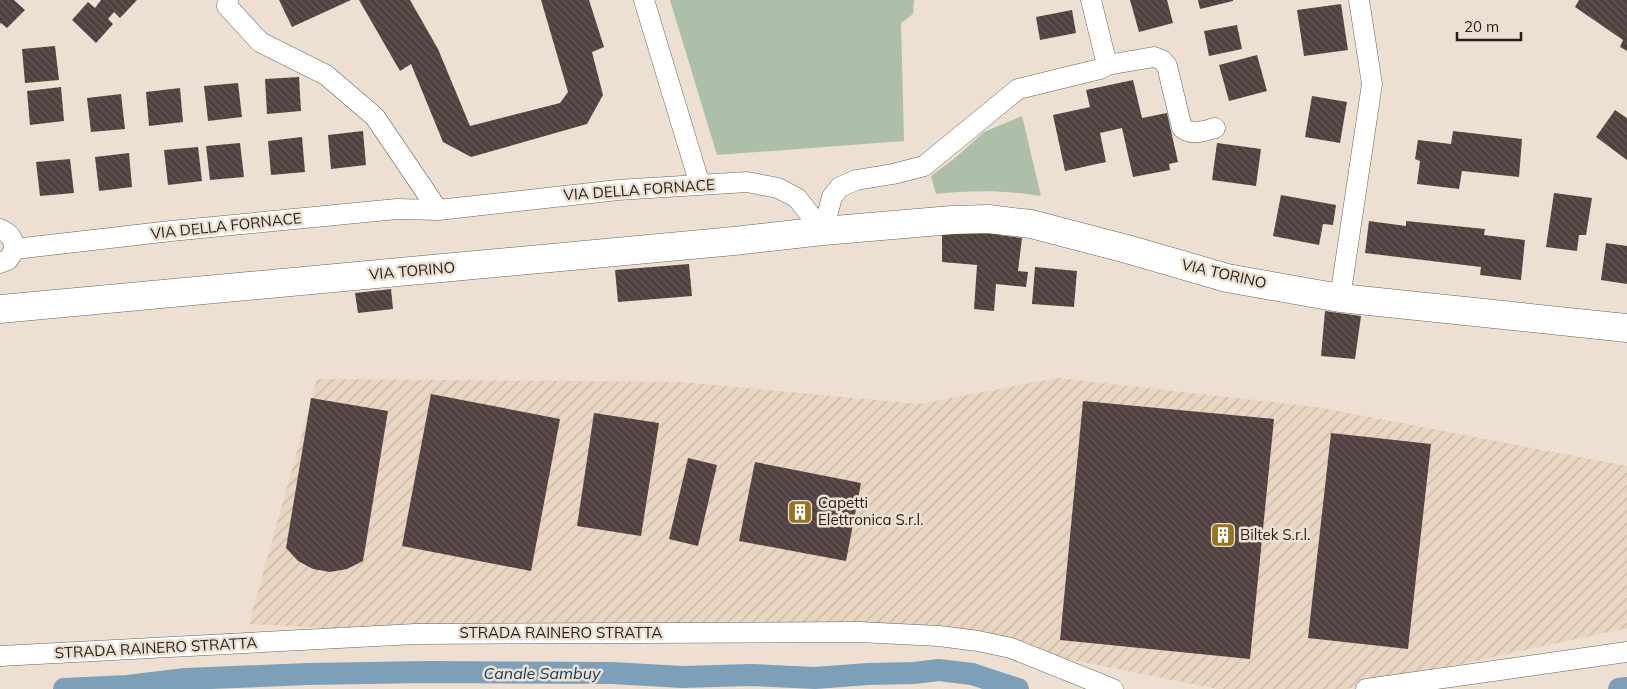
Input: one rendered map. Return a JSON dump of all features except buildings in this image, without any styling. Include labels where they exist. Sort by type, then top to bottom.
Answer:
[{"type":"main road","name":"VIA TORINO","points":[[0,309],[734,241],[823,231],[952,220],[988,219],[1031,224],[1227,278],[1340,298],[1627,328]]},
{"type":"street","points":[[228,0],[227,6],[260,42],[326,75],[375,117],[438,210]]},
{"type":"street","points":[[644,0],[700,185]]},
{"type":"street","points":[[1091,0],[1108,65]]},
{"type":"street","points":[[1340,298],[1372,84],[1359,0]]},
{"type":"street","points":[[823,231],[832,197],[840,187],[856,180],[893,174],[924,166],[1018,89],[1100,69],[1108,65],[1154,57],[1162,60],[1167,66],[1182,128],[1187,132],[1196,133],[1215,128]]},
{"type":"street","name":"VIA DELLA FORNACE","points":[[15,250],[171,231],[397,209],[438,210],[618,190],[747,182],[778,188],[797,198],[823,231]]},
{"type":"street","points":[[0,229],[6,231],[11,236],[15,250],[8,260],[0,263]]},
{"type":"street","name":"STRADA RAINERO STRATTA","points":[[0,656],[415,634],[859,632],[939,636],[1011,648],[1113,689]]},
{"type":"street","points":[[1366,689],[1627,652]]},
{"type":"shaded area","points":[[1058,378],[1317,407],[1627,466],[1627,628],[1346,689],[1218,689],[1011,648],[675,633],[442,634],[249,624],[317,379],[681,382],[919,404]]},
{"type":"green space","points":[[670,0],[914,0],[913,14],[901,23],[904,141],[717,155]]},
{"type":"green space","points":[[1022,116],[1041,196],[988,191],[936,194],[931,176],[984,132]]},
{"type":"waterway","name":"Canale Sambuy","points":[[64,689],[127,686],[186,679],[308,674],[428,672],[612,673],[682,677],[751,675],[815,678],[939,670],[972,674],[1018,689]]},
{"type":"waterway","name":"Canale Sambuy","points":[[1619,689],[1627,688]]},
{"type":"place","name":"Capetti Elettronica S.r.l.","points":[[800,512]]},
{"type":"place","name":"Biltek S.r.l.","points":[[1223,535]]}]
